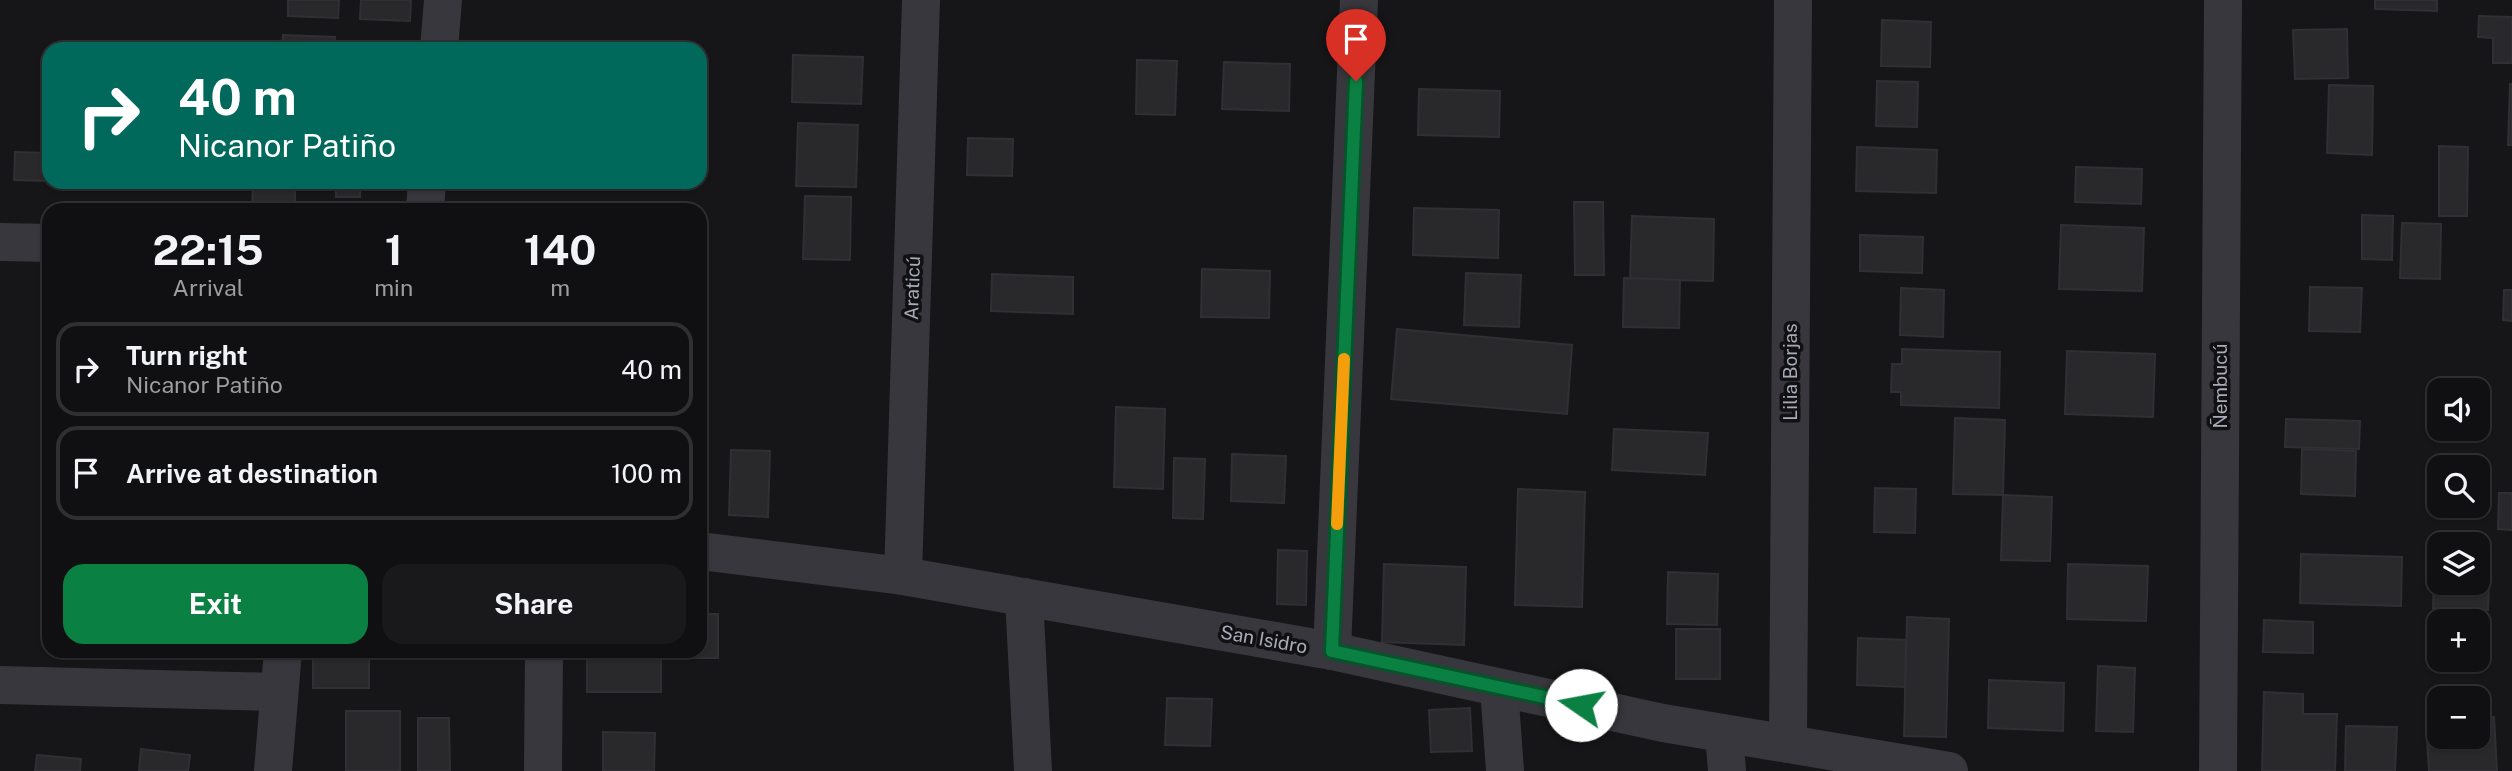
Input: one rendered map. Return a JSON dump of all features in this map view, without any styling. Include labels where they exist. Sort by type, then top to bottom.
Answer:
[{"type":"street","points":[[440,42],[443,0]]},
{"type":"street","name":"Araticú","points":[[903,576],[922,0]]},
{"type":"street","points":[[1332,651],[1359,0]]},
{"type":"street","name":"Lilia Borjas","points":[[1788,744],[1793,0]]},
{"type":"street","name":"Ñembucú","points":[[2218,771],[2222,0]]},
{"type":"street","points":[[0,242],[42,243]]},
{"type":"street","name":"San Isidro","points":[[707,552],[903,576],[1332,651],[1663,723],[1949,771]]},
{"type":"street","points":[[1024,597],[1033,771]]},
{"type":"street","points":[[273,771],[282,658]]},
{"type":"street","points":[[543,771],[544,658]]},
{"type":"street","points":[[0,685],[279,692]]},
{"type":"street","points":[[1499,688],[1505,771]]},
{"type":"street","points":[[1724,734],[1727,771]]},
{"type":"building","points":[[288,0],[339,0],[338,18],[288,16]]},
{"type":"building","points":[[361,0],[411,0],[410,21],[360,19]]},
{"type":"building","points":[[2375,0],[2437,0],[2437,11],[2375,9]]},
{"type":"building","points":[[2479,16],[2512,17],[2512,63],[2493,63],[2493,38],[2478,37]]},
{"type":"building","points":[[1882,20],[1931,22],[1930,67],[1881,66]]},
{"type":"building","points":[[2347,29],[2348,78],[2295,79],[2293,30]]},
{"type":"building","points":[[283,35],[335,37],[335,42],[282,42]]},
{"type":"building","points":[[793,55],[863,57],[861,104],[792,102]]},
{"type":"building","points":[[1137,60],[1177,61],[1175,115],[1136,114]]},
{"type":"building","points":[[1224,62],[1290,64],[1289,111],[1222,109]]},
{"type":"building","points":[[1877,81],[1918,82],[1917,127],[1876,126]]},
{"type":"building","points":[[2510,84],[2512,145],[2508,145]]},
{"type":"building","points":[[2329,85],[2373,86],[2372,155],[2327,153]]},
{"type":"building","points":[[1419,89],[1500,91],[1499,137],[1418,135]]},
{"type":"building","points":[[798,123],[858,125],[856,187],[796,186]]},
{"type":"building","points":[[968,138],[1013,139],[1012,176],[967,175]]},
{"type":"building","points":[[2439,146],[2468,147],[2467,216],[2439,216]]},
{"type":"building","points":[[1857,147],[1937,150],[1936,193],[1856,191]]},
{"type":"building","points":[[15,152],[42,153],[42,181],[14,180]]},
{"type":"building","points":[[2076,167],[2142,169],[2141,204],[2075,202]]},
{"type":"building","points":[[253,189],[295,189],[295,203],[252,203]]},
{"type":"building","points":[[336,189],[360,189],[360,197],[336,197]]},
{"type":"building","points":[[805,196],[851,197],[850,260],[803,259]]},
{"type":"building","points":[[1574,202],[1603,202],[1604,275],[1575,275]]},
{"type":"building","points":[[1414,208],[1499,210],[1498,258],[1413,255]]},
{"type":"building","points":[[2362,215],[2393,216],[2392,260],[2362,259]]},
{"type":"building","points":[[1632,216],[1714,219],[1713,281],[1630,279]]},
{"type":"building","points":[[2402,223],[2441,224],[2440,279],[2400,278]]},
{"type":"building","points":[[2061,225],[2144,228],[2142,291],[2059,289]]},
{"type":"building","points":[[1860,235],[1923,237],[1922,273],[1860,271]]},
{"type":"building","points":[[1202,269],[1270,271],[1269,318],[1201,317]]},
{"type":"building","points":[[1466,273],[1521,275],[1519,327],[1464,325]]},
{"type":"building","points":[[992,274],[1073,277],[1073,314],[991,311]]},
{"type":"building","points":[[1624,278],[1680,280],[1679,328],[1623,327]]},
{"type":"building","points":[[2310,287],[2362,288],[2360,332],[2309,331]]},
{"type":"building","points":[[1901,288],[1944,290],[1943,337],[1900,335]]},
{"type":"building","points":[[2504,290],[2512,290],[2512,321],[2503,320]]},
{"type":"building","points":[[1397,329],[1572,345],[1567,414],[1391,399]]},
{"type":"building","points":[[1902,349],[2000,352],[1999,408],[1901,405],[1901,392],[1891,392],[1892,364],[1902,364]]},
{"type":"building","points":[[2067,351],[2155,354],[2153,417],[2065,414]]},
{"type":"building","points":[[1116,407],[1165,409],[1163,489],[1114,487]]},
{"type":"building","points":[[1955,418],[2005,420],[2003,495],[1953,494]]},
{"type":"building","points":[[2286,419],[2360,421],[2359,449],[2285,447]]},
{"type":"building","points":[[1614,429],[1708,433],[1705,475],[1612,470]]},
{"type":"building","points":[[2302,449],[2356,451],[2355,496],[2301,494]]},
{"type":"building","points":[[731,450],[770,451],[768,517],[729,515]]},
{"type":"building","points":[[1232,454],[1286,456],[1284,503],[1231,501]]},
{"type":"building","points":[[1174,458],[1205,459],[1203,519],[1173,518]]},
{"type":"building","points":[[1875,488],[1916,489],[1915,533],[1874,532]]},
{"type":"building","points":[[1518,489],[1585,492],[1582,607],[1515,605]]},
{"type":"building","points":[[2499,493],[2512,493],[2512,530],[2498,529]]},
{"type":"building","points":[[2003,495],[2052,497],[2050,561],[2001,560]]},
{"type":"building","points":[[1278,550],[1307,551],[1306,605],[1277,604]]},
{"type":"building","points":[[2301,554],[2402,557],[2401,606],[2300,603]]},
{"type":"building","points":[[1384,564],[1466,567],[1464,645],[1382,642]]},
{"type":"building","points":[[2068,564],[2148,566],[2146,621],[2067,619]]},
{"type":"building","points":[[1668,572],[1718,574],[1717,625],[1667,624]]},
{"type":"building","points":[[2433,595],[2489,595],[2488,609],[2433,608]]},
{"type":"building","points":[[707,614],[718,614],[718,658],[707,658]]},
{"type":"building","points":[[1907,617],[1949,619],[1946,737],[1904,736]]},
{"type":"building","points":[[2264,620],[2313,622],[2313,653],[2263,652]]},
{"type":"building","points":[[1676,629],[1720,629],[1720,679],[1676,679]]},
{"type":"building","points":[[1858,638],[1906,640],[1905,687],[1857,685]]},
{"type":"building","points":[[313,658],[369,658],[369,688],[313,688]]},
{"type":"building","points":[[587,658],[661,658],[661,692],[587,692]]},
{"type":"building","points":[[2098,666],[2135,668],[2133,732],[2096,731]]},
{"type":"building","points":[[1989,680],[2064,683],[2063,731],[1988,728]]},
{"type":"building","points":[[2264,692],[2303,694],[2303,714],[2337,714],[2335,771],[2262,771]]},
{"type":"building","points":[[1167,698],[1212,699],[1210,746],[1165,745]]},
{"type":"building","points":[[1470,708],[1472,751],[1431,752],[1429,710]]},
{"type":"building","points":[[346,711],[400,711],[400,771],[346,771]]},
{"type":"building","points":[[2490,717],[2494,717],[2497,771],[2429,771],[2428,749],[2490,749]]},
{"type":"building","points":[[418,718],[449,718],[450,771],[418,771]]},
{"type":"building","points":[[2346,726],[2397,727],[2395,771],[2345,771]]},
{"type":"building","points":[[603,732],[655,733],[654,771],[603,771]]},
{"type":"building","points":[[141,749],[190,755],[188,771],[139,771]]},
{"type":"building","points":[[37,755],[81,759],[80,771],[35,771]]},
{"type":"slow traffic","points":[[1337,524],[1344,359]]},
{"type":"route","points":[[1356,81],[1332,651],[1581,705]]}]
